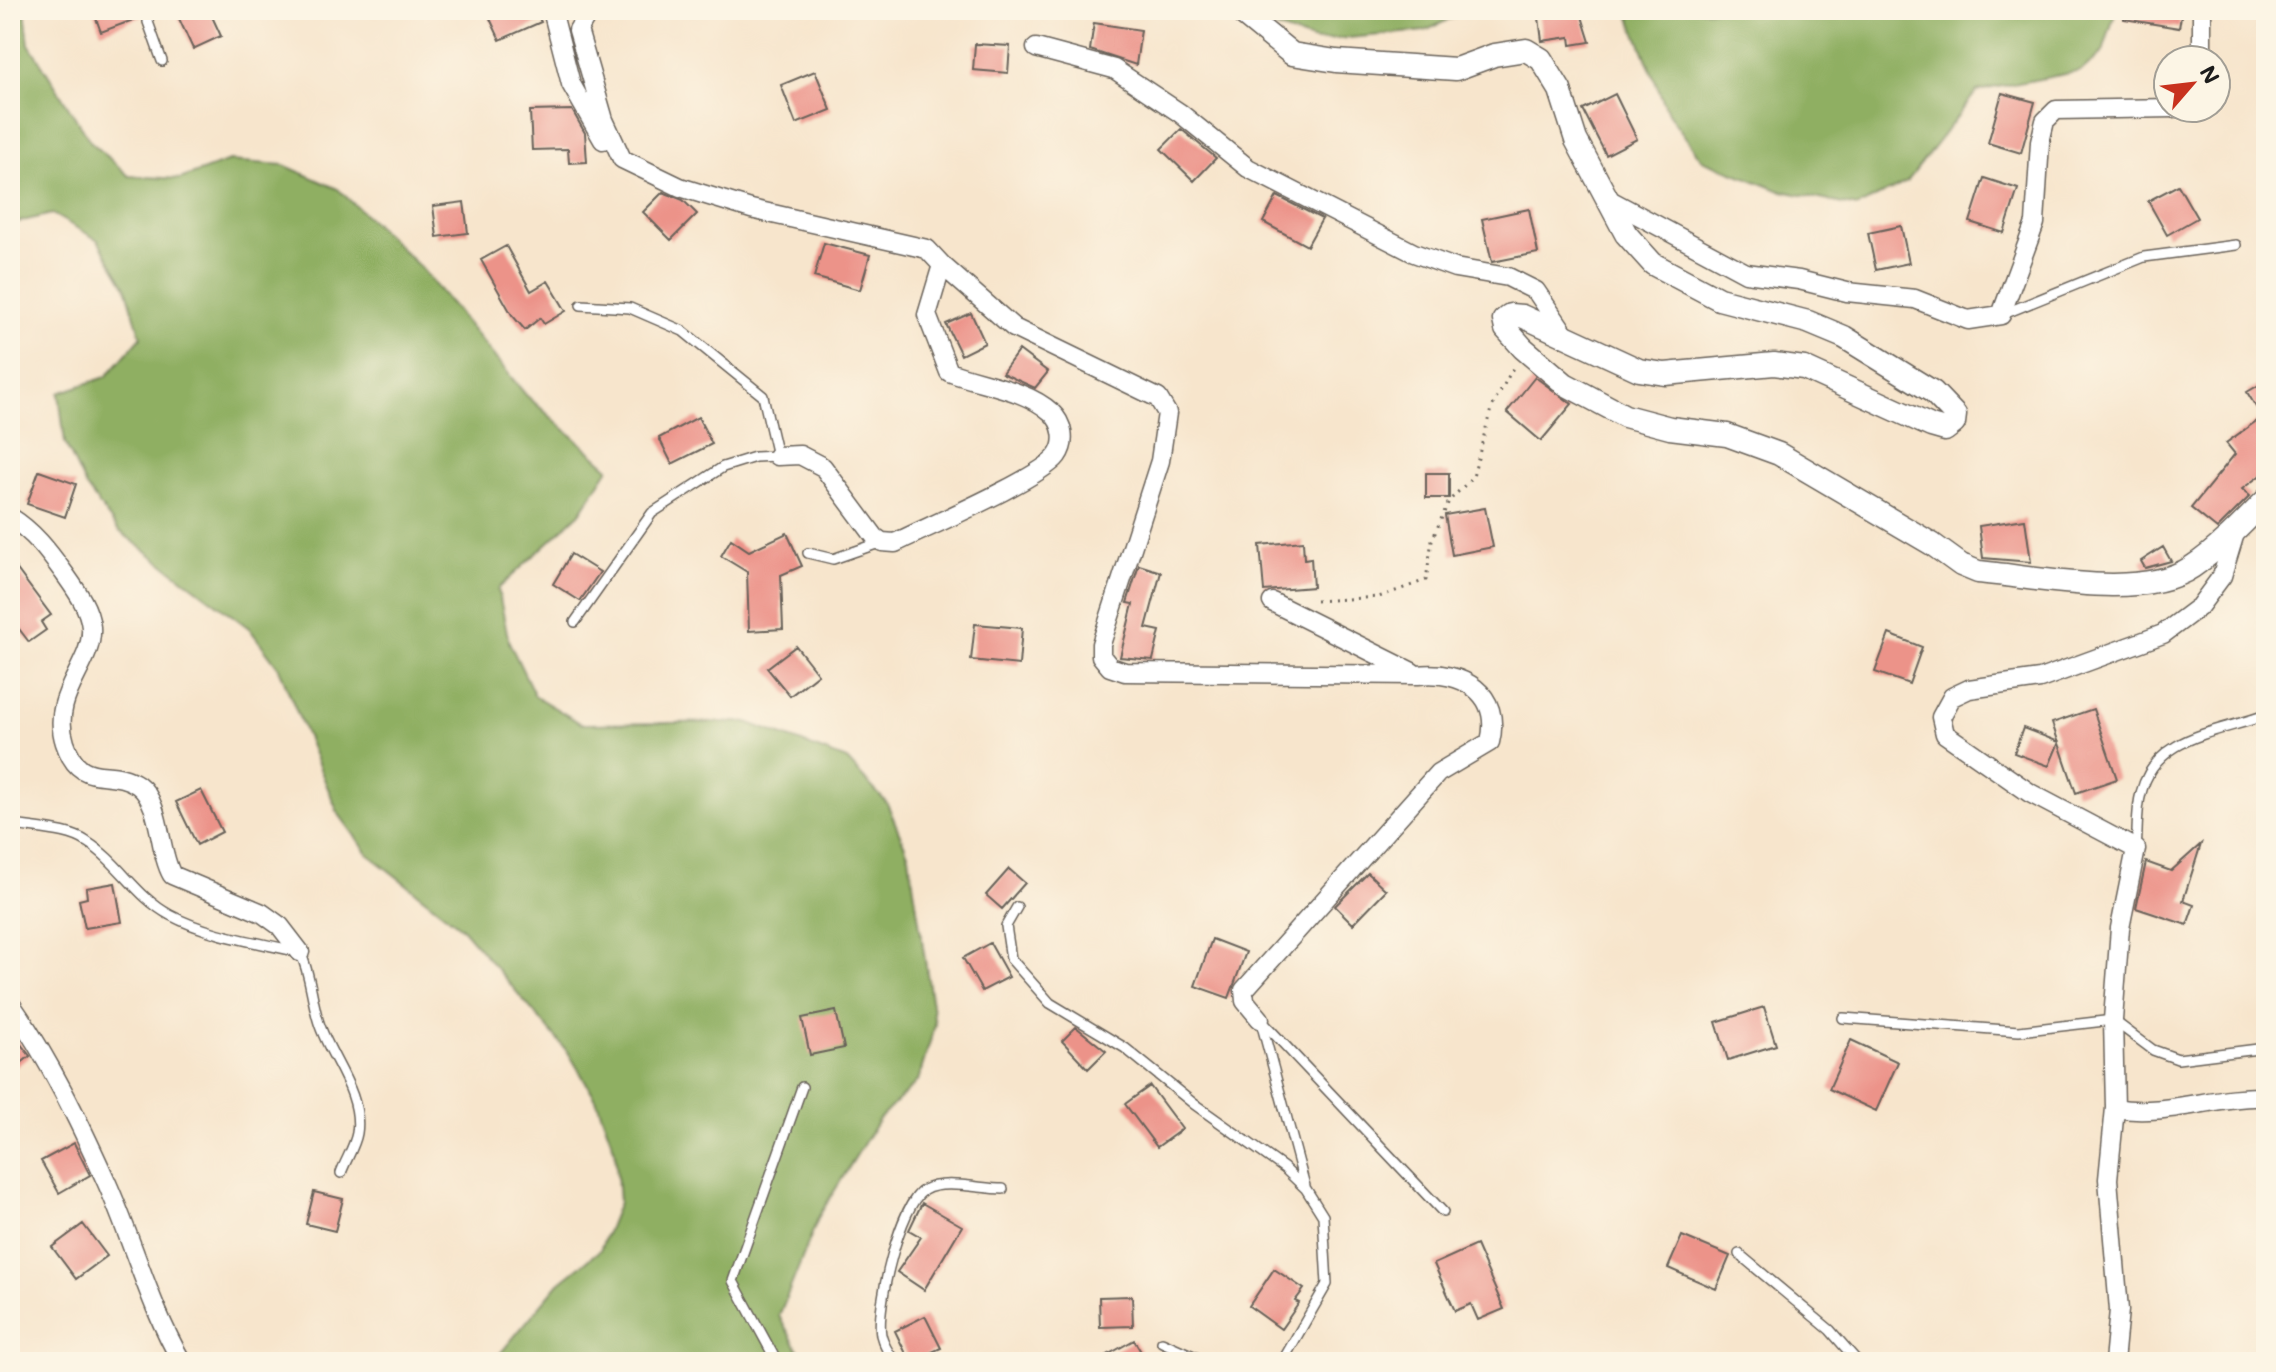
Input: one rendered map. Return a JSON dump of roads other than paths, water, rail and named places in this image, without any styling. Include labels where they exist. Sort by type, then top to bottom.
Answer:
[{"type":"street","points":[[552,10],[571,84],[601,138],[622,159],[680,187],[751,209],[871,239],[927,249],[1014,328],[1158,398],[1167,413],[1160,461],[1101,644],[1101,656],[1110,667],[1125,672],[1418,675],[1442,672],[1463,679],[1482,694],[1495,725],[1490,742],[1438,773],[1244,990],[1245,1001],[1260,1019]]},
{"type":"street","points":[[590,10],[578,30],[604,120],[622,159]]},
{"type":"street","points":[[1238,10],[1292,54],[1336,61],[1456,69],[1494,55],[1526,50],[1541,59],[1560,90],[1576,140],[1626,234],[1653,264],[1719,299],[1808,322],[1844,337],[1933,392],[1948,404],[1955,415],[1954,423],[1945,430],[1931,426],[1804,368],[1774,364],[1665,374],[1623,364],[1522,316],[1510,315],[1504,320],[1506,329],[1523,348],[1565,384],[1625,416],[1670,428],[1727,435],[1779,454],[1932,544],[1961,565],[1978,572],[2139,584],[2168,579],[2192,567],[2266,500]]},
{"type":"street","points":[[2202,10],[2202,44]]},
{"type":"street","points":[[1036,48],[1114,69],[1180,113],[1248,168],[1414,253],[1455,268],[1508,277],[1536,291],[1565,334]]},
{"type":"street","points":[[1608,199],[1746,273],[1799,280],[1837,291],[1915,299],[1968,320],[2001,315],[2035,223],[2040,142],[2045,121],[2056,110],[2152,108]]},
{"type":"street","points":[[777,456],[800,455],[823,467],[882,542],[895,543],[1005,489],[1056,457],[1063,441],[1057,419],[1034,400],[949,372],[927,315],[942,265]]},
{"type":"street","points":[[10,517],[40,540],[79,594],[87,611],[91,630],[63,704],[61,727],[72,760],[83,773],[126,780],[140,787],[151,804],[165,864],[172,875],[262,913],[280,926],[300,952]]},
{"type":"street","points":[[2114,1362],[2119,1310],[2108,1179],[2115,1108],[2113,1020],[2120,928],[2136,849],[2030,793],[1945,734],[1941,717],[1943,707],[1952,697],[1969,689],[2040,679],[2163,634],[2199,607],[2222,576],[2236,529]]},
{"type":"street","points":[[1272,602],[1418,675]]},
{"type":"street","points":[[10,1003],[37,1047],[106,1182],[166,1335],[182,1362]]},
{"type":"street","points":[[2115,1108],[2142,1113],[2232,1095],[2266,1097]]},
{"type":"lane","points":[[149,10],[148,22],[162,61]]},
{"type":"lane","points":[[2001,315],[2144,257],[2236,245]]},
{"type":"lane","points":[[575,622],[652,513],[723,467],[755,457],[777,456],[763,396],[683,331],[630,308],[581,305]]},
{"type":"lane","points":[[808,553],[833,559],[882,542]]},
{"type":"lane","points":[[2136,849],[2140,794],[2154,761],[2179,741],[2266,715]]},
{"type":"lane","points":[[10,824],[85,840],[111,860],[139,893],[170,915],[218,934],[300,952],[308,967],[319,1024],[342,1069],[355,1107],[357,1133],[341,1173]]},
{"type":"lane","points":[[1017,907],[1006,926],[1011,959],[1050,1003],[1125,1048],[1194,1104],[1284,1168],[1306,1189],[1323,1216],[1327,1284],[1282,1362]]},
{"type":"lane","points":[[1843,1018],[2019,1031],[2113,1020],[2153,1050],[2178,1059],[2266,1048]]},
{"type":"lane","points":[[1260,1019],[1306,1189]]},
{"type":"lane","points":[[1260,1019],[1443,1212]]},
{"type":"lane","points":[[777,1362],[733,1281],[802,1087]]},
{"type":"lane","points":[[895,1362],[881,1336],[887,1272],[908,1211],[920,1192],[936,1185],[1003,1189]]},
{"type":"lane","points":[[1739,1254],[1830,1330],[1858,1362]]},
{"type":"lane","points":[[1162,1342],[1207,1362]]}]
